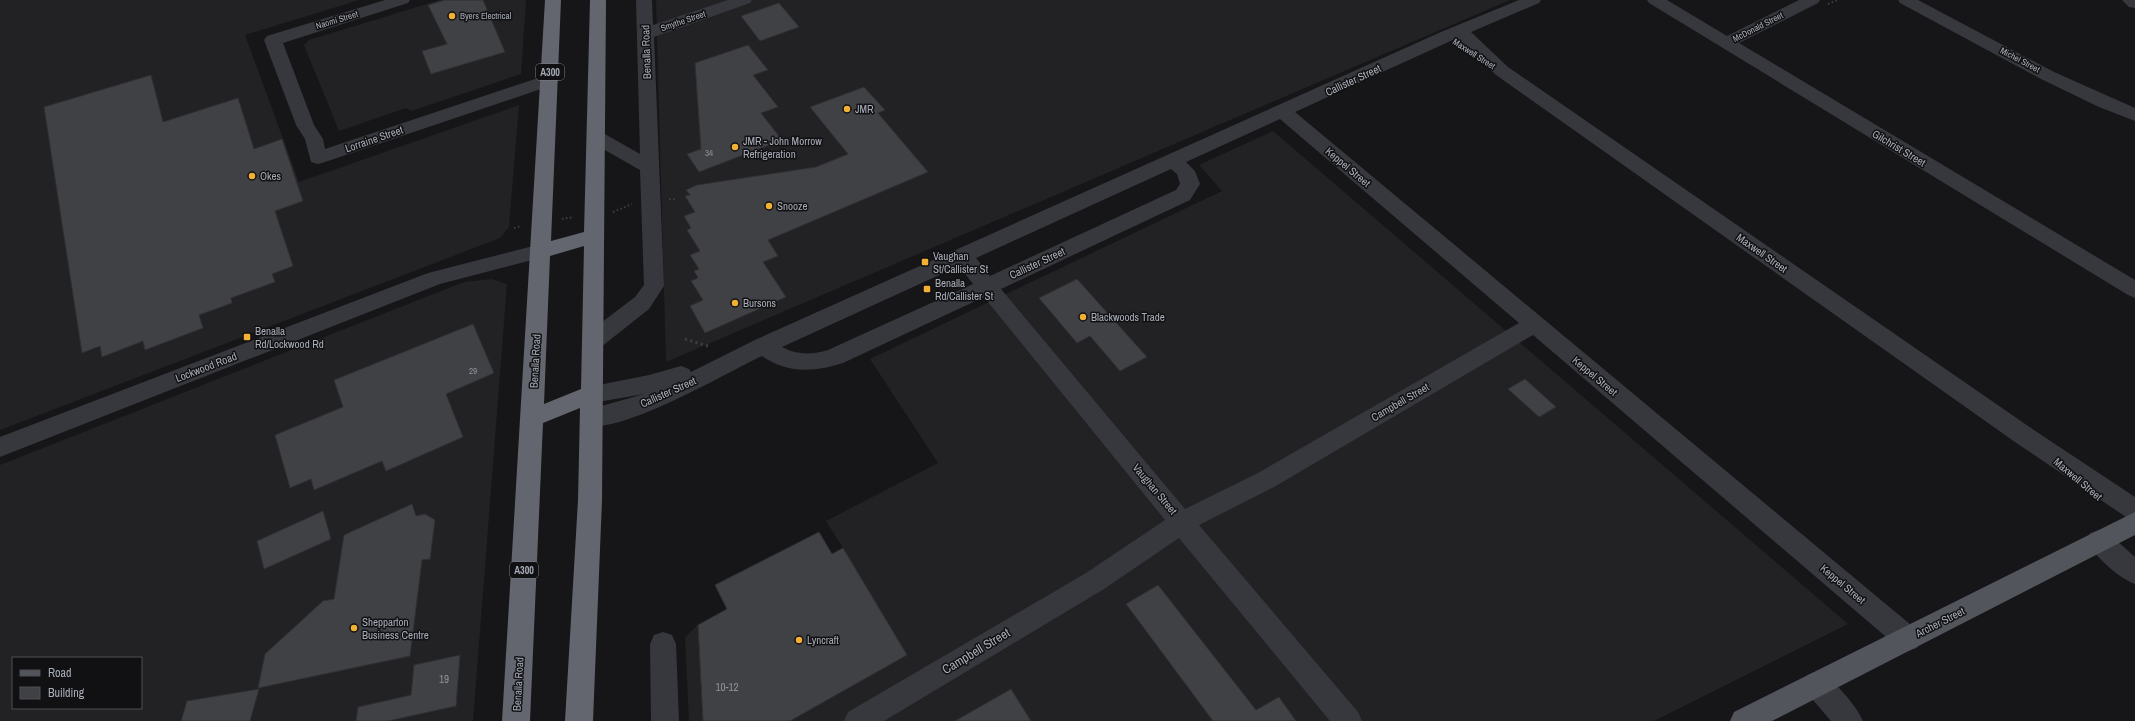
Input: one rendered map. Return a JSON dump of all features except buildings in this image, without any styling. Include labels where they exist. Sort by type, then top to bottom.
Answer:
[{"type":"highway","name":"Benalla Road","points":[[516,721],[553,0]]},
{"type":"highway","points":[[579,721],[587,569],[594,341],[594,236],[598,0]]},
{"type":"highway","points":[[541,244],[594,236]]},
{"type":"highway","points":[[532,418],[592,406]]},
{"type":"main road","name":"Archer Street","points":[[1744,721],[1908,639],[2123,526]]},
{"type":"street","name":"Naomi Street","points":[[273,40],[402,0]]},
{"type":"street","name":"Benalla Road","points":[[594,341],[642,303],[654,286],[644,0]]},
{"type":"street","name":"Smythe Street","points":[[645,34],[744,0]]},
{"type":"street","name":"Callister Street","points":[[592,406],[609,415],[656,398],[763,346],[1454,34],[1533,0]]},
{"type":"street","name":"Michel Street","points":[[1906,0],[2064,83],[2107,104],[2135,115]]},
{"type":"street","points":[[2130,0],[2135,3]]},
{"type":"street","name":"Gilchrist Street","points":[[1656,2],[2135,290]]},
{"type":"street","name":"McDonald Street","points":[[1726,44],[1817,4]]},
{"type":"street","name":"Maxwell Street","points":[[1454,34],[1485,62],[1502,71],[2023,435],[2072,472],[2123,526]]},
{"type":"street","name":"Lorraine Street","points":[[273,40],[305,125],[314,139],[318,158],[550,80]]},
{"type":"street","name":"Keppel Street","points":[[1283,112],[1908,639]]},
{"type":"street","points":[[596,137],[651,168]]},
{"type":"street","name":"Callister Street","points":[[763,346],[778,356],[802,363],[826,360],[987,287],[1183,195],[1190,184],[1184,172],[1174,161]]},
{"type":"street","name":"Lockwood Road","points":[[0,447],[435,278],[541,244]]},
{"type":"street","name":"Vaughan Street","points":[[963,257],[1268,628],[1348,721]]},
{"type":"street","name":"Campbell Street","points":[[858,721],[1266,480],[1535,324]]},
{"type":"street","points":[[2123,526],[2135,553]]},
{"type":"street","points":[[2123,526],[2135,573]]},
{"type":"street","points":[[663,644],[665,721]]},
{"type":"street","points":[[1817,684],[1849,721]]},
{"type":"path","points":[[1817,4],[1837,0]]},
{"type":"path","points":[[685,338],[711,347]]},
{"type":"shaded area","points":[[0,0],[359,0],[245,35],[299,182],[519,105],[509,227],[500,238],[0,430]]},
{"type":"shaded area","points":[[440,0],[526,0],[521,74],[411,111],[406,108],[339,131],[304,45],[309,40]]},
{"type":"shaded area","points":[[656,0],[1510,0],[666,362]]},
{"type":"shaded area","points":[[1273,131],[1848,624],[1654,721],[689,721],[685,637],[698,625],[843,548],[826,521],[938,463],[870,359],[1222,191],[1199,165]]},
{"type":"shaded area","points":[[492,279],[507,284],[473,721],[0,721],[0,465],[464,282]]},
{"type":"place","name":"Byers Electrical","points":[[452,16]]},
{"type":"place","name":"JMR","points":[[847,109]]},
{"type":"place","name":"JMR - John Morrow Refrigeration","points":[[735,147]]},
{"type":"place","name":"Okes","points":[[252,176]]},
{"type":"place","name":"Snooze","points":[[769,206]]},
{"type":"place","name":"Vaughan St/Callister St","points":[[925,262]]},
{"type":"place","name":"Benalla Rd/Callister St","points":[[927,289]]},
{"type":"place","name":"Bursons","points":[[735,303]]},
{"type":"place","name":"Blackwoods Trade","points":[[1083,317]]},
{"type":"place","name":"Benalla Rd/Lockwood Rd","points":[[247,337]]},
{"type":"place","name":"Shepparton Business Centre","points":[[354,628]]},
{"type":"place","name":"Lyncraft","points":[[799,640]]}]
